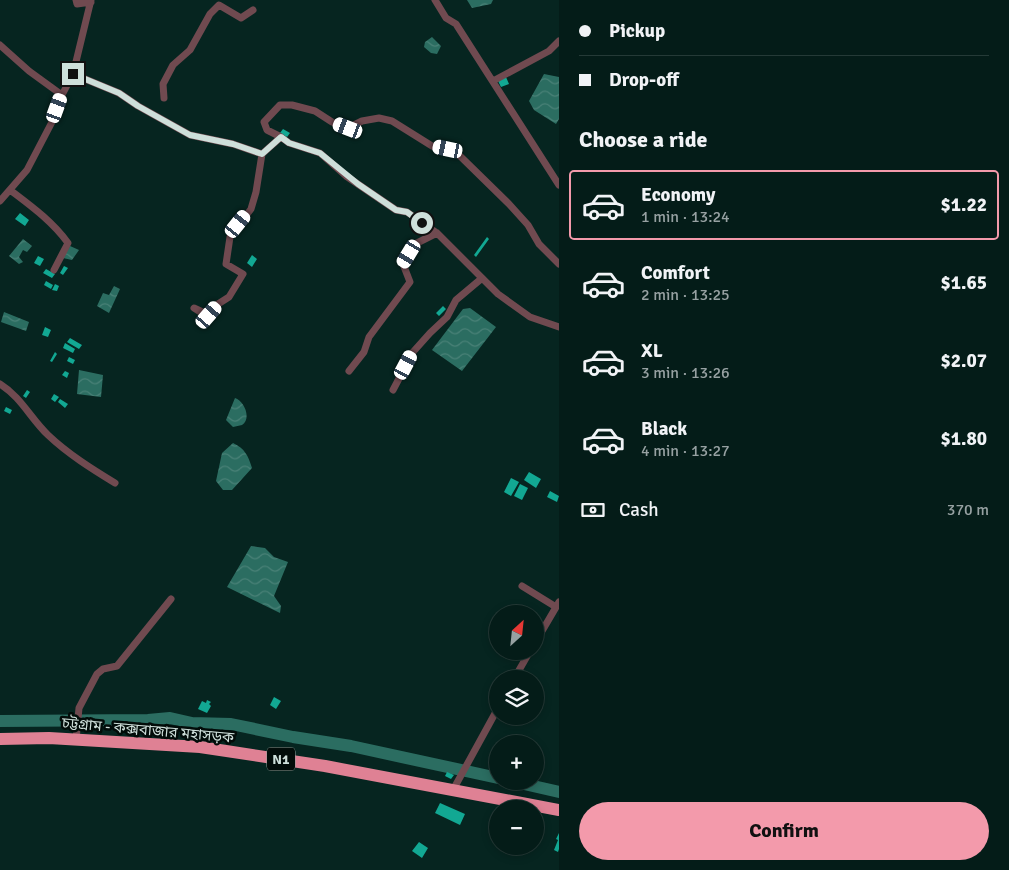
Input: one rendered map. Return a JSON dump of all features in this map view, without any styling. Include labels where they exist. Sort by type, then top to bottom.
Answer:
[{"type":"highway","name":"চট্টগ্রাম - কক্সবাজার মহাসড়ক","points":[[0,739],[77,734],[200,747],[325,766],[559,810]]},
{"type":"street","points":[[0,201],[27,170],[52,122],[62,95],[73,74],[90,1],[77,4],[76,0]]},
{"type":"street","points":[[211,0],[241,18],[253,10]]},
{"type":"street","points":[[435,0],[446,18],[456,24],[559,185]]},
{"type":"street","points":[[164,98],[163,84],[173,65],[190,50],[210,14],[219,5]]},
{"type":"street","points":[[493,81],[549,51],[559,41]]},
{"type":"street","points":[[0,45],[29,71],[62,95]]},
{"type":"street","points":[[73,74],[119,93],[138,106],[190,135],[233,144],[262,154]]},
{"type":"street","points":[[559,264],[539,244],[528,225],[509,204],[460,156],[448,149],[432,146],[392,122],[379,118],[362,121],[348,128],[332,122],[315,111],[292,105],[280,105],[264,122],[267,130],[289,143],[320,153],[346,176],[396,210],[407,212],[437,233],[481,279],[530,317],[559,327]]},
{"type":"street","points":[[202,313],[194,308],[209,315],[218,304],[229,296],[243,274],[226,264],[230,237],[250,209],[256,192],[262,154],[281,137]]},
{"type":"street","points":[[10,190],[58,228],[68,243],[54,270]]},
{"type":"street","points":[[349,371],[364,352],[369,337],[410,282],[403,264],[415,244],[437,233]]},
{"type":"street","points":[[393,390],[413,352],[447,317],[456,300],[481,279]]},
{"type":"street","points":[[0,384],[10,390],[48,435],[90,468],[115,483]]},
{"type":"street","points":[[522,586],[558,604],[544,628]]},
{"type":"street","points":[[77,734],[80,707],[97,674],[103,669],[119,665],[171,599]]},
{"type":"street","points":[[453,790],[489,724]]},
{"type":"water","points":[[467,0],[493,0],[491,4],[472,8]]},
{"type":"water","points":[[432,37],[441,46],[437,54],[431,53],[424,47],[425,42]]},
{"type":"water","points":[[544,74],[559,77],[559,119],[556,124],[534,110],[529,101]]},
{"type":"water","points":[[23,239],[32,246],[27,252],[23,250],[19,257],[23,262],[19,264],[9,256]]},
{"type":"water","points":[[70,246],[79,250],[72,260],[63,258]]},
{"type":"water","points":[[114,286],[120,289],[109,313],[97,306],[103,293],[109,295]]},
{"type":"water","points":[[470,308],[496,327],[462,371],[432,350],[463,309]]},
{"type":"water","points":[[4,312],[29,322],[26,331],[1,322]]},
{"type":"water","points":[[79,370],[103,375],[101,397],[77,394]]},
{"type":"water","points":[[235,398],[244,406],[247,414],[242,425],[233,427],[226,420]]},
{"type":"water","points":[[233,443],[245,453],[252,468],[232,490],[223,490],[216,481],[222,453]]},
{"type":"water","points":[[251,546],[265,548],[274,557],[288,562],[274,596],[281,606],[280,613],[227,587]]},
{"type":"building","points":[[506,77],[509,84],[501,87],[498,81]]},
{"type":"building","points":[[283,129],[290,133],[287,137],[280,133]]},
{"type":"building","points":[[20,213],[29,220],[25,226],[15,219]]},
{"type":"building","points":[[487,237],[489,239],[476,257],[474,255]]},
{"type":"building","points":[[252,255],[257,259],[252,267],[247,263]]},
{"type":"building","points":[[38,256],[44,259],[40,266],[34,263]]},
{"type":"building","points":[[64,266],[68,268],[63,275],[60,273]]},
{"type":"building","points":[[46,269],[55,274],[52,278],[43,273]]},
{"type":"building","points":[[46,281],[53,285],[51,289],[44,285]]},
{"type":"building","points":[[55,284],[59,286],[57,291],[52,290]]},
{"type":"building","points":[[443,306],[446,309],[439,316],[436,313]]},
{"type":"building","points":[[45,327],[51,330],[48,337],[42,335]]},
{"type":"building","points":[[70,338],[82,345],[79,349],[67,342]]},
{"type":"building","points":[[65,343],[75,349],[73,353],[63,348]]},
{"type":"building","points":[[55,352],[57,354],[52,362],[50,361]]},
{"type":"building","points":[[69,357],[75,360],[73,364],[67,361]]},
{"type":"building","points":[[65,371],[69,373],[67,378],[62,375]]},
{"type":"building","points":[[27,390],[30,392],[26,398],[23,396]]},
{"type":"building","points":[[54,394],[59,397],[55,402],[51,399]]},
{"type":"building","points":[[60,399],[68,404],[65,408],[58,402]]},
{"type":"building","points":[[6,407],[12,410],[10,414],[4,411]]},
{"type":"building","points":[[529,472],[541,479],[536,488],[524,480]]},
{"type":"building","points":[[511,478],[519,482],[511,496],[504,492]]},
{"type":"building","points":[[520,484],[528,488],[522,500],[514,496]]},
{"type":"building","points":[[550,491],[559,496],[557,502],[547,497]]},
{"type":"building","points":[[274,697],[281,701],[276,709],[270,705]]},
{"type":"building","points":[[207,700],[211,702],[209,704],[211,706],[207,713],[198,709],[202,701],[206,703]]},
{"type":"building","points":[[447,772],[454,775],[451,779],[445,776]]},
{"type":"building","points":[[440,803],[465,814],[460,825],[435,813]]},
{"type":"building","points":[[559,833],[559,849],[558,852],[554,850]]},
{"type":"building","points":[[419,842],[428,848],[422,858],[412,851]]},
{"type":"waterway","points":[[0,721],[148,720],[170,718],[192,723],[231,724],[293,737],[351,746],[489,776]]},
{"type":"waterway","points":[[544,789],[559,792]]},
{"type":"route","points":[[73,74],[119,93],[138,106],[190,135],[233,144],[262,154],[281,137],[289,143],[320,153],[346,176],[396,210],[407,212],[422,223]]}]
